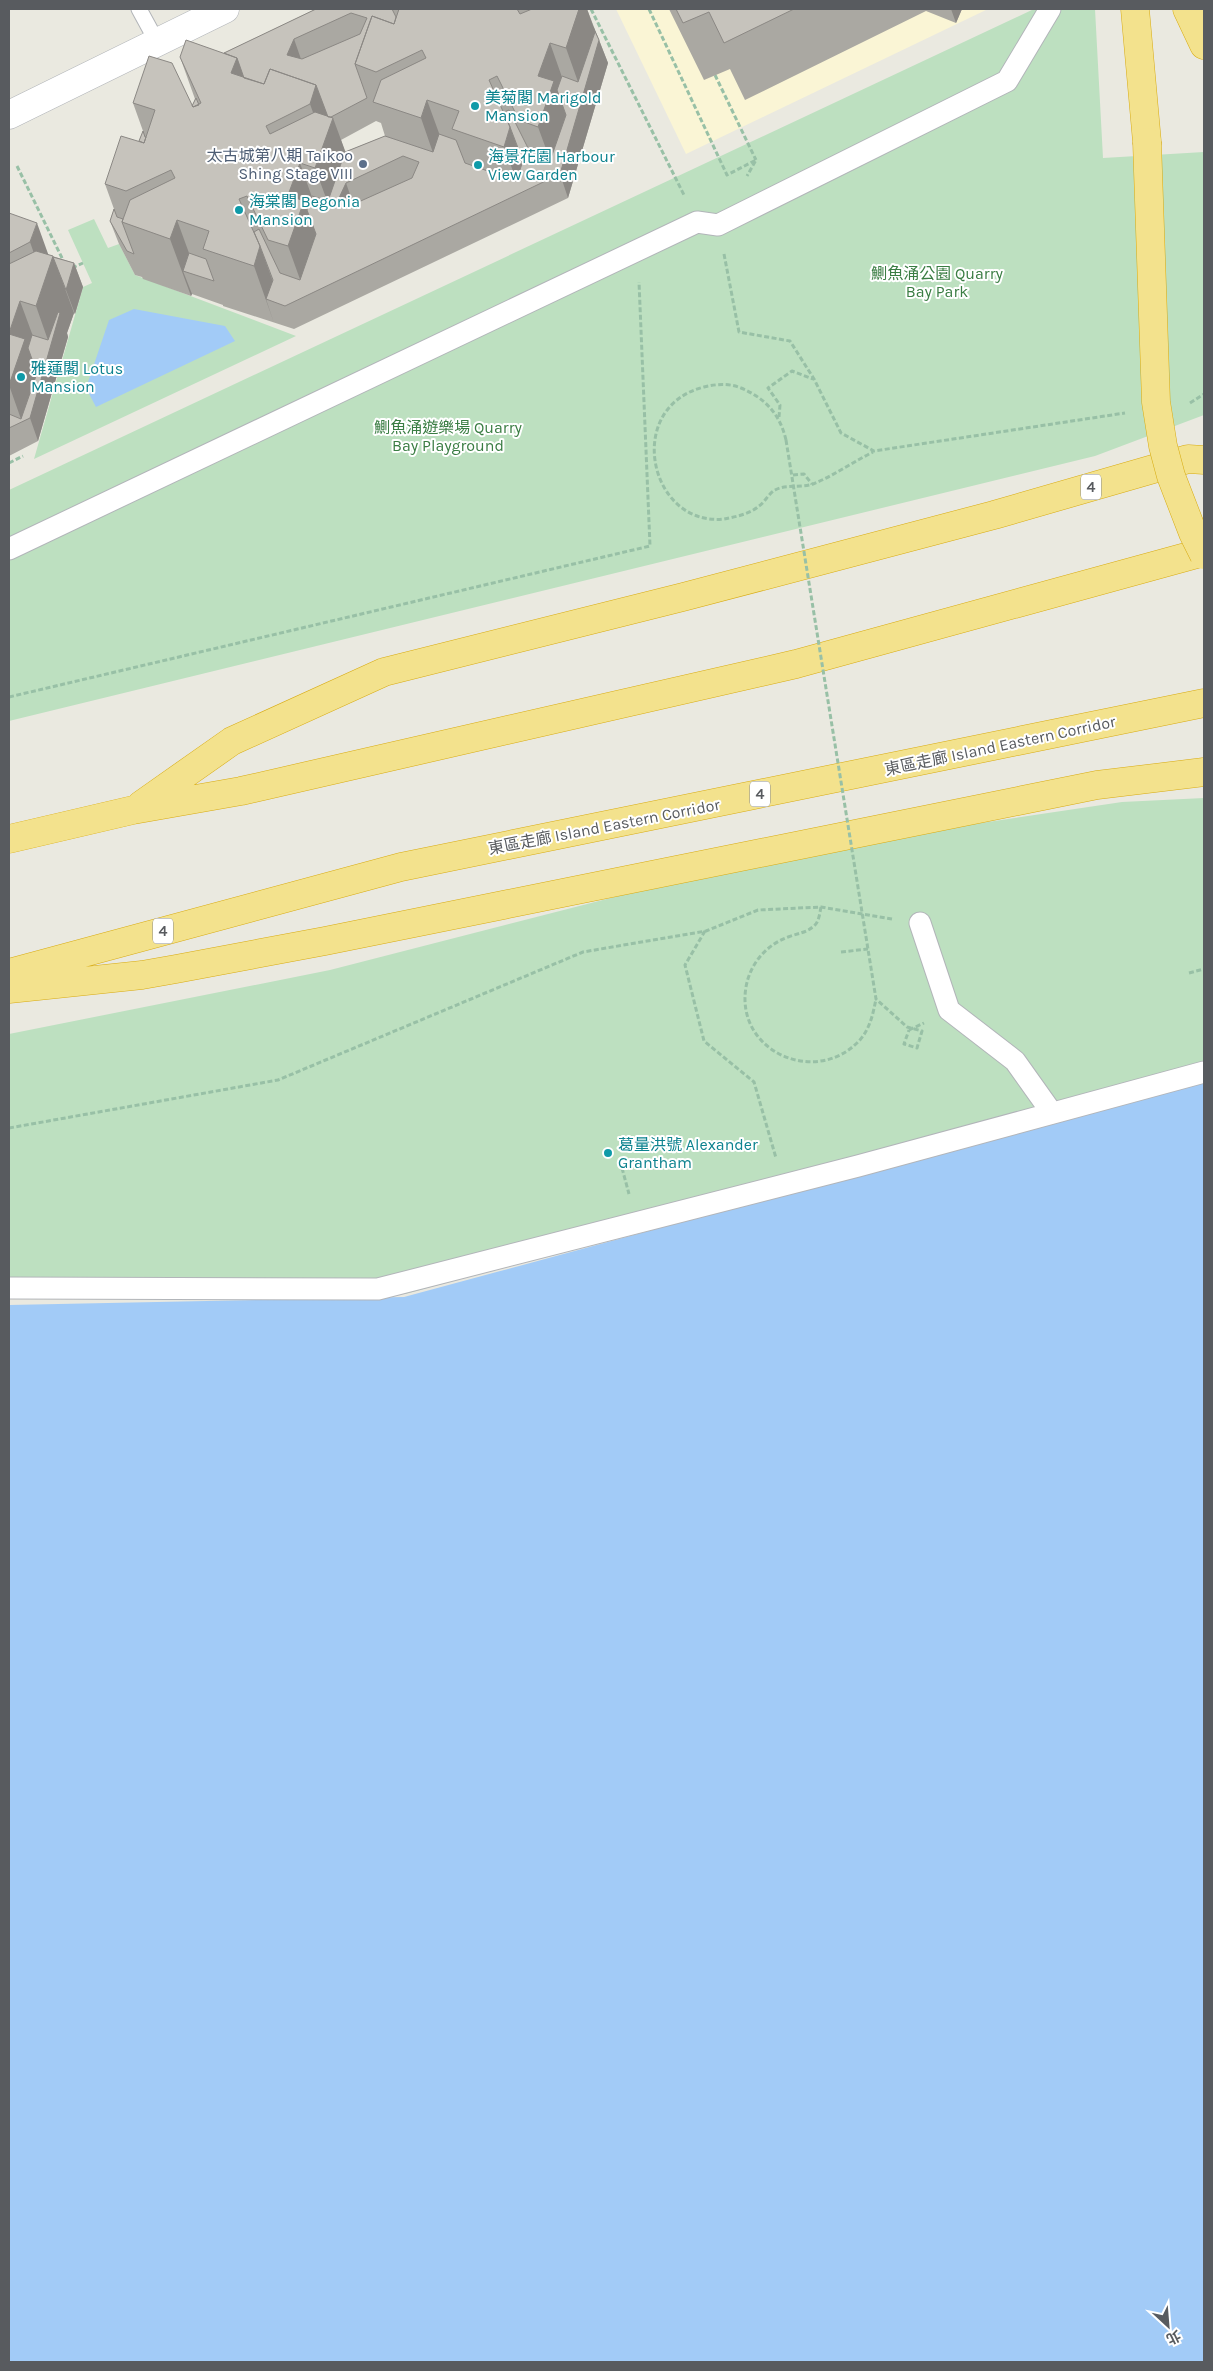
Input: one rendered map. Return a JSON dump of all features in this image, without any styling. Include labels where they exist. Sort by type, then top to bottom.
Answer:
[{"type":"highway","points":[[1135,9],[1147,142],[1156,402],[1163,446],[1171,476],[1193,533],[1204,554]]},
{"type":"highway","points":[[1187,9],[1204,45]]},
{"type":"highway","points":[[1196,460],[1204,437]]},
{"type":"highway","name":"4","points":[[133,810],[232,741],[384,672],[684,597],[1196,460]]},
{"type":"highway","name":"4","points":[[9,839],[133,810],[241,791],[796,664],[1204,554]]},
{"type":"highway","name":"東區走廊 Island Eastern Corridor","points":[[9,973],[401,867],[1204,703]]},
{"type":"highway","points":[[9,989],[142,975],[344,937],[1097,785],[1204,772]]},
{"type":"street","points":[[9,115],[225,9]]},
{"type":"street","points":[[9,549],[638,251],[708,223],[1007,82],[1050,9]]},
{"type":"street","points":[[920,924],[949,1010],[1015,1061],[1052,1113]]},
{"type":"street","points":[[9,1288],[378,1289],[784,1184],[1204,1072]]},
{"type":"lane","points":[[140,9],[157,42]]},
{"type":"path","points":[[591,9],[708,223],[738,332],[790,341],[814,379],[841,433],[874,451]]},
{"type":"path","points":[[649,9],[727,175],[756,160]]},
{"type":"path","points":[[715,75],[756,160]]},
{"type":"path","points":[[746,177],[756,160]]},
{"type":"path","points":[[17,166],[67,270],[83,264]]},
{"type":"path","points":[[9,697],[650,546],[638,251]]},
{"type":"path","points":[[814,379],[792,371],[768,388],[780,405],[779,417],[786,440],[792,475],[876,999],[871,1021],[859,1040],[842,1054],[830,1060],[817,1062],[794,1060],[779,1055],[763,1043],[754,1031],[746,1010],[745,998],[749,976],[755,963],[774,944],[804,933],[817,924],[822,907]]},
{"type":"path","points":[[779,417],[763,400],[738,386],[714,385],[695,390],[675,402],[664,414],[655,436],[653,457],[659,479],[668,493],[679,504],[693,513],[709,518],[723,519],[746,514],[759,507],[775,490],[812,484],[874,451],[1126,413]]},
{"type":"path","points":[[1184,404],[1193,402],[1204,394]]},
{"type":"path","points":[[9,463],[23,456]]},
{"type":"path","points":[[792,475],[804,474],[812,484]]},
{"type":"path","points":[[9,1128],[278,1080],[582,952],[706,931],[758,910],[822,907],[920,924]]},
{"type":"path","points":[[706,931],[684,965],[704,1041],[754,1082],[784,1184]]},
{"type":"path","points":[[841,952],[868,949]]},
{"type":"path","points":[[1189,973],[1204,969]]},
{"type":"path","points":[[876,999],[907,1027],[922,1031],[917,1048],[904,1044],[908,1030]]},
{"type":"path","points":[[622,1168],[630,1196]]},
{"type":"shaded area","points":[[616,9],[988,9],[686,154]]},
{"type":"green space","name":"鰂魚涌公園 Quarry Bay Park","points":[[1034,9],[1095,9],[1103,158],[1204,152],[1204,415],[1095,456],[9,721],[9,490]]},
{"type":"green space","points":[[94,219],[108,248],[119,244],[135,275],[296,336],[34,459],[83,287],[92,283],[68,230]]},
{"type":"green space","points":[[1204,798],[1204,1079],[405,1294],[9,1297],[9,1034],[330,970],[794,851],[1122,802]]},
{"type":"water","points":[[134,309],[225,326],[235,341],[96,407],[86,388],[109,320]]},
{"type":"water","points":[[1204,1081],[1204,2362],[9,2362],[9,1305],[404,1297]]},
{"type":"building","points":[[316,9],[392,9],[396,17],[394,24],[372,16],[355,64],[367,98],[331,117],[328,117],[316,85],[270,69],[264,84],[244,78],[237,58],[224,53]],"holes":[[[351,13],[367,18],[360,34],[302,59],[287,55],[294,39]]]},
{"type":"building","points":[[399,9],[517,9],[520,14],[532,9],[579,9],[566,48],[550,43],[538,76],[554,81],[538,127],[519,120],[497,76],[489,80],[510,127],[504,147],[452,129],[459,111],[427,100],[421,118],[373,102],[381,80],[426,58],[422,50],[376,72],[355,64],[372,16],[394,24]]},
{"type":"building","points":[[676,9],[794,9],[724,43],[709,12],[683,23]]},
{"type":"building","points":[[593,27],[599,40],[560,174],[285,306],[266,299],[273,280],[254,232],[259,229],[280,273],[300,280],[316,234],[307,210],[312,196],[328,201],[345,152],[385,136],[433,152],[439,134],[456,140],[465,163],[516,181],[523,161],[504,112],[509,110],[531,154],[550,161],[566,115],[557,90],[562,76],[578,82],[595,32]],"holes":[[[403,156],[419,162],[412,178],[354,204],[339,198],[346,183]]]},
{"type":"building","points":[[186,40],[237,58],[231,73],[264,84],[270,69],[316,85],[310,104],[266,126],[270,134],[315,112],[333,118],[315,168],[300,163],[288,195],[304,201],[288,246],[268,240],[247,196],[239,199],[260,246],[254,266],[203,249],[209,231],[177,220],[170,239],[122,222],[130,200],[175,178],[171,170],[126,191],[105,184],[121,136],[144,143],[155,110],[133,103],[149,56],[172,63],[193,107],[201,103],[180,57]]},
{"type":"building","points":[[196,98],[199,105],[193,107],[192,106]]},
{"type":"building","points":[[143,131],[146,137],[144,143],[139,141]]},
{"type":"building","points":[[114,209],[117,217],[123,219],[122,222],[134,254],[127,251],[110,221]]},
{"type":"building","points":[[9,213],[37,223],[30,242],[9,253]]},
{"type":"building","name":"雅蓮閣 Lotus Mansion","points":[[36,251],[53,256],[36,306],[20,301],[9,333],[9,264]]},
{"type":"building","points":[[189,253],[206,259],[214,281],[183,271]]},
{"type":"building","points":[[53,257],[74,263],[66,290]]},
{"type":"building","points":[[58,312],[60,313],[30,418],[9,428],[9,414],[21,419],[37,373],[28,348],[32,335],[48,340]]},
{"type":"building","points":[[9,334],[25,339],[9,385]]},
{"type":"place","name":"美菊閣 Marigold Mansion","points":[[475,106]]},
{"type":"place","name":"太古城第八期 Taikoo Shing Stage VIII","points":[[363,164]]},
{"type":"place","name":"海景花園 Harbour View Garden","points":[[478,165]]},
{"type":"place","name":"海棠閣 Begonia Mansion","points":[[239,210]]},
{"type":"place","name":"雅蓮閣 Lotus Mansion","points":[[21,377]]},
{"type":"place","name":"葛量洪號 Alexander Grantham","points":[[608,1153]]},
{"type":"park label","name":"鰂魚涌遊樂場 Quarry Bay Playground","points":[[448,436]]}]
